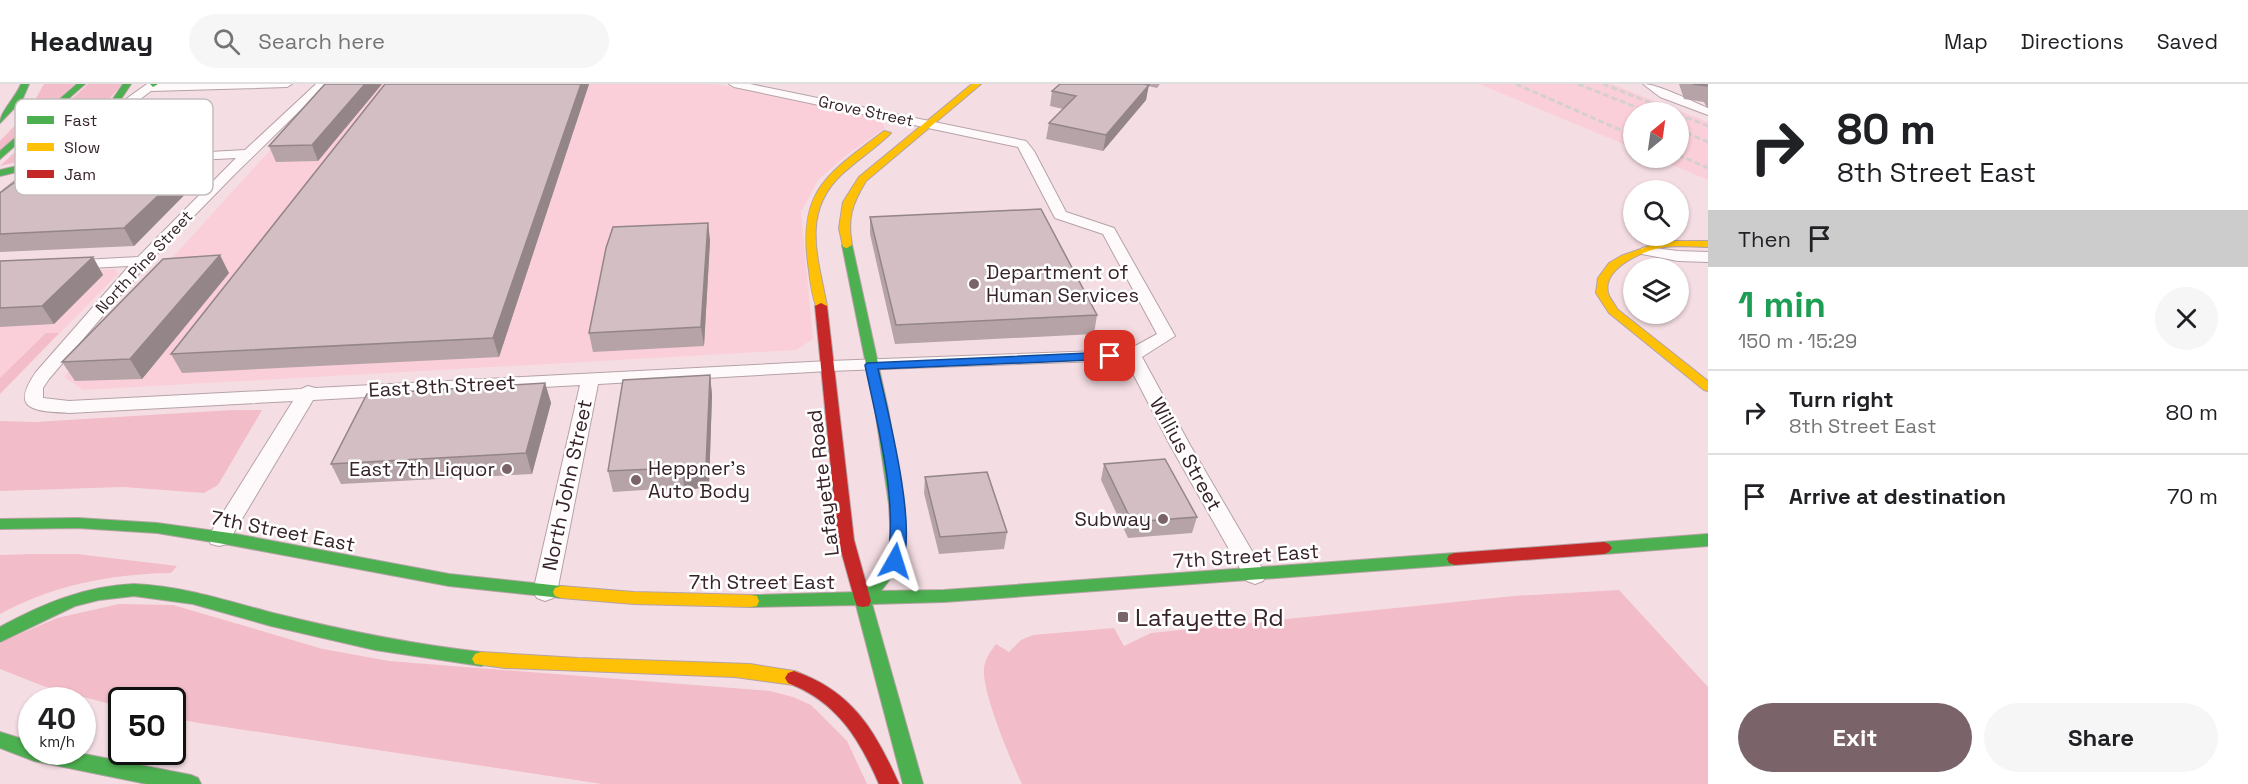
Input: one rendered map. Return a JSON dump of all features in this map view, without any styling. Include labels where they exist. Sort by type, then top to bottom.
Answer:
[{"type":"main road","points":[[17,99],[25,84]]},
{"type":"main road","points":[[18,99],[30,84]]},
{"type":"main road","points":[[64,99],[81,84]]},
{"type":"main road","points":[[119,99],[127,84]]},
{"type":"main road","points":[[863,601],[895,561],[899,540],[892,464],[844,228],[848,202],[854,190],[874,167],[977,84]]},
{"type":"main road","points":[[13,106],[15,102]]},
{"type":"main road","points":[[0,121],[15,103]]},
{"type":"main road","name":"Lafayette Road","points":[[913,784],[846,540],[829,366],[810,230],[816,200],[834,176],[922,106]]},
{"type":"main road","points":[[0,156],[15,143]]},
{"type":"main road","points":[[1708,244],[1663,243],[1625,258],[1613,265],[1603,278],[1602,293],[1613,311],[1708,387]]},
{"type":"main road","name":"7th Street East","points":[[0,524],[98,524],[157,528],[387,570],[545,592],[716,603],[863,601],[1255,575],[1708,540]]},
{"type":"main road","points":[[0,635],[33,616],[68,602],[131,590],[151,591],[313,630],[415,651],[519,663],[777,674],[804,681],[828,694],[854,719],[878,756],[889,784]]},
{"type":"main road","points":[[0,740],[18,746]]},
{"type":"main road","points":[[92,765],[191,784]]},
{"type":"street","points":[[133,99],[152,85],[287,84]]},
{"type":"street","name":"North Pine Street","points":[[213,189],[321,84]]},
{"type":"street","name":"Grove Street","points":[[734,84],[928,124]]},
{"type":"street","points":[[1651,86],[1708,112]]},
{"type":"street","points":[[928,124],[1022,144],[1028,151],[1060,215],[1108,231],[1166,336],[1132,355]]},
{"type":"street","points":[[213,156],[248,154]]},
{"type":"street","points":[[0,200],[15,188]]},
{"type":"street","name":"North Pine Street","points":[[33,400],[34,388],[42,376],[142,261],[207,195]]},
{"type":"street","points":[[1647,251],[1678,256],[1708,257]]},
{"type":"street","points":[[57,264],[142,261]]},
{"type":"street","name":"East 8th Street","points":[[33,400],[48,406],[69,406],[829,366],[1132,355]]},
{"type":"street","name":"Willius Street","points":[[1132,355],[1180,445],[1255,575]]},
{"type":"street","name":"North John Street","points":[[545,592],[590,379]]},
{"type":"street","points":[[219,538],[308,392]]},
{"type":"shaded area","points":[[44,84],[75,84],[58,99],[35,99]]},
{"type":"shaded area","points":[[88,84],[122,84],[110,99],[72,99]]},
{"type":"shaded area","points":[[330,84],[717,84],[880,118],[885,128],[844,157],[818,180],[801,212],[813,339],[796,350],[83,390],[64,377]]},
{"type":"shaded area","points":[[1479,84],[1612,84],[1657,102],[1623,102],[1623,144]]},
{"type":"shaded area","points":[[1689,114],[1708,122],[1708,180],[1680,168],[1689,168]]},
{"type":"shaded area","points":[[15,125],[15,137],[0,150],[0,141]]},
{"type":"shaded area","points":[[15,152],[15,163],[0,166]]},
{"type":"shaded area","points":[[115,269],[118,274],[0,394],[0,274]]},
{"type":"shaded area","points":[[46,333],[59,333],[0,394],[0,378]]},
{"type":"shaded area","points":[[262,410],[218,485],[204,493],[123,487],[0,491],[0,421],[35,422]]},
{"type":"shaded area","points":[[77,554],[177,566],[171,573],[127,576],[83,583],[41,596],[0,614],[0,555]]},
{"type":"shaded area","points":[[1619,590],[1708,687],[1708,784],[1022,784],[998,727],[985,680],[985,662],[996,644],[1009,652],[1021,640],[1033,635],[1114,628],[1124,646],[1151,633],[1514,596]]},
{"type":"shaded area","points":[[119,604],[173,605],[323,649],[389,661],[770,691],[811,705],[847,741],[867,784],[602,784],[186,720],[186,687],[108,687],[108,704],[96,700],[96,687],[47,687],[0,669],[0,644],[57,618]]},
{"type":"building","points":[[325,84],[365,84],[312,145],[269,146]]},
{"type":"building","points":[[385,84],[581,84],[493,338],[171,354]]},
{"type":"building","points":[[1060,84],[1149,85],[1106,135],[1049,123],[1076,96],[1052,91]]},
{"type":"building","points":[[15,182],[15,195],[159,195],[124,228],[0,234],[0,193]]},
{"type":"building","name":"Department of Human Services","points":[[1041,209],[1097,315],[896,325],[870,217]]},
{"type":"building","points":[[708,223],[701,327],[589,333],[606,248],[613,227]]},
{"type":"building","points":[[220,255],[130,359],[62,362],[163,259]]},
{"type":"building","points":[[93,257],[42,306],[0,308],[0,261]]},
{"type":"building","points":[[710,375],[706,466],[682,471],[655,469],[608,471],[623,380]]},
{"type":"building","points":[[545,383],[526,453],[331,464],[367,394]]},
{"type":"building","points":[[1165,459],[1197,517],[1132,522],[1104,464]]},
{"type":"building","points":[[987,472],[1007,532],[940,537],[925,477]]},
{"type":"railway","points":[[1516,84],[1623,131]]},
{"type":"railway","points":[[1578,84],[1623,102]]},
{"type":"railway","points":[[1603,84],[1649,102]]},
{"type":"railway","points":[[1689,118],[1708,126]]},
{"type":"railway","points":[[1689,134],[1708,142]]},
{"type":"railway","points":[[1689,160],[1708,168]]},
{"type":"traffic: fast","points":[[18,99],[25,84]]},
{"type":"traffic: fast","points":[[64,99],[81,84]]},
{"type":"traffic: fast","points":[[117,99],[127,84]]},
{"type":"traffic: fast","points":[[0,121],[15,103]]},
{"type":"traffic: fast","points":[[0,156],[15,143]]},
{"type":"traffic: fast","points":[[0,173],[15,169]]},
{"type":"traffic: fast","points":[[847,245],[891,459],[899,540],[895,562],[863,601]]},
{"type":"traffic: fast","points":[[0,524],[78,523],[157,528],[230,539],[449,580],[561,592]]},
{"type":"traffic: fast","points":[[1604,548],[1708,540]]},
{"type":"traffic: fast","points":[[751,601],[944,596],[1455,559]]},
{"type":"traffic: fast","points":[[0,635],[69,602],[114,591],[134,590],[193,598],[375,643],[481,659]]},
{"type":"traffic: fast","points":[[863,601],[913,784]]},
{"type":"traffic: fast","points":[[0,740],[18,746]]},
{"type":"traffic: fast","points":[[96,765],[191,784]]},
{"type":"traffic: slow","points":[[847,245],[844,228],[848,202],[862,179],[977,84]]},
{"type":"traffic: slow","points":[[821,306],[811,239],[812,212],[816,200],[828,182],[887,133]]},
{"type":"traffic: slow","points":[[1708,244],[1663,244],[1625,258],[1613,265],[1603,278],[1602,293],[1613,311],[1708,387]]},
{"type":"traffic: slow","points":[[561,592],[634,598],[751,601]]},
{"type":"traffic: slow","points":[[481,659],[578,666],[750,671],[794,678]]},
{"type":"traffic: jam","points":[[821,306],[846,540],[863,601]]},
{"type":"traffic: jam","points":[[1455,559],[1604,548]]},
{"type":"traffic: jam","points":[[794,678],[812,685],[841,706],[864,735],[889,784]]},
{"type":"place","name":"Department of Human Services","points":[[974,284]]},
{"type":"place","name":"East 7th Liquor","points":[[507,469]]},
{"type":"place","name":"Heppner's Auto Body","points":[[636,480]]},
{"type":"place","name":"Subway","points":[[1163,519]]},
{"type":"place","name":"Lafayette Rd","points":[[1123,617]]},
{"type":"route","points":[[895,561],[899,540],[892,464],[872,365],[1110,356]]}]
